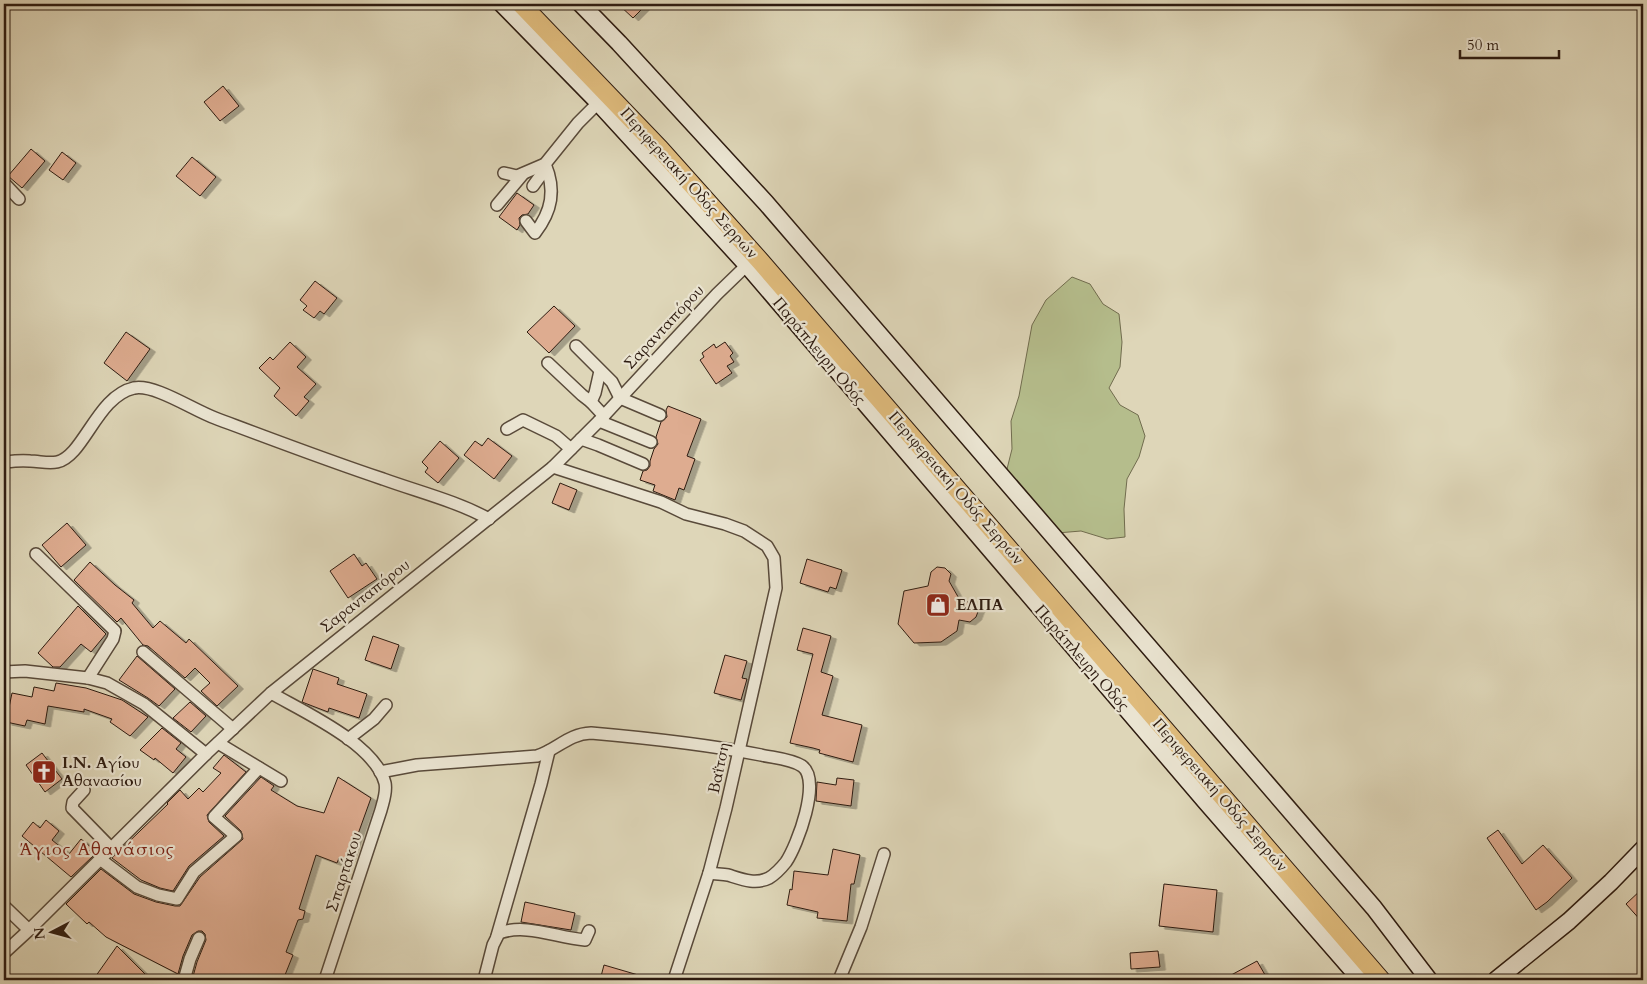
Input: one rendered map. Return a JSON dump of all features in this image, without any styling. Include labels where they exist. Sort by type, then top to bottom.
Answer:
[{"type":"main road","name":"Περιφερειακή Οδός Σερρών","points":[[521,4],[653,142],[761,262],[1381,980]]},
{"type":"street","name":"Παράπλευρη Οδός","points":[[502,4],[598,103],[747,265],[1131,715],[1361,980]]},
{"type":"street","points":[[581,4],[766,203],[1377,913],[1429,980]]},
{"type":"street","points":[[533,186],[578,123],[598,103]]},
{"type":"street","points":[[504,173],[517,176],[546,166]]},
{"type":"street","points":[[526,221],[535,233],[551,206],[549,171],[546,166]]},
{"type":"street","points":[[497,205],[523,174]]},
{"type":"street","points":[[4,183],[19,199]]},
{"type":"street","name":"Σαρανταπόρου","points":[[4,953],[206,754],[271,693],[553,468],[717,294],[747,265]]},
{"type":"street","points":[[576,346],[612,382],[620,398],[660,415]]},
{"type":"street","points":[[548,362],[591,402],[601,419],[651,442]]},
{"type":"street","points":[[591,402],[596,394],[600,371]]},
{"type":"street","points":[[4,462],[31,461],[52,463],[61,461],[74,449],[117,396],[128,390],[144,388],[156,390],[199,412],[456,504],[489,519]]},
{"type":"street","points":[[507,429],[523,420],[556,436],[572,449]]},
{"type":"street","points":[[581,439],[598,444],[643,464]]},
{"type":"street","name":"Βαΐτση","points":[[553,468],[661,502],[686,514],[744,531],[767,546],[774,558],[776,588],[740,751],[709,873],[674,980]]},
{"type":"street","points":[[36,554],[115,631],[113,639],[88,678]]},
{"type":"street","points":[[142,652],[232,729]]},
{"type":"street","points":[[4,672],[25,671],[88,678],[107,683],[135,698],[206,754]]},
{"type":"street","points":[[271,693],[348,738],[364,752],[380,772],[417,765],[528,757],[549,751],[571,737],[591,734],[699,744],[786,760],[803,767],[808,780],[807,813],[800,833],[785,863],[768,878],[754,881],[745,881],[727,875],[709,873]]},
{"type":"street","points":[[348,738],[374,719],[386,705]]},
{"type":"street","points":[[218,743],[281,782]]},
{"type":"street","points":[[484,980],[549,751]]},
{"type":"street","points":[[100,859],[137,887],[158,896],[177,899],[194,872],[236,836],[214,817],[259,768]]},
{"type":"street","name":"Σπαρτάκου","points":[[325,980],[381,810],[385,789],[380,772]]},
{"type":"street","points":[[84,790],[73,802],[72,808],[111,848]]},
{"type":"street","points":[[1496,980],[1569,921],[1643,849]]},
{"type":"street","points":[[839,980],[861,928],[884,854]]},
{"type":"street","points":[[4,906],[29,930]]},
{"type":"street","points":[[497,936],[499,933],[508,930],[530,930],[568,939],[585,940],[589,931]]},
{"type":"street","points":[[184,980],[199,938]]},
{"type":"green space","points":[[1072,277],[1090,284],[1103,304],[1119,314],[1122,342],[1120,367],[1109,388],[1120,405],[1138,415],[1145,436],[1139,457],[1127,479],[1124,509],[1125,537],[1107,539],[1081,531],[1057,533],[1006,473],[1012,449],[1011,421],[1019,396],[1032,325],[1046,300]]},
{"type":"building","points":[[618,4],[647,4],[633,18]]},
{"type":"building","points":[[223,86],[239,106],[220,121],[204,102]]},
{"type":"building","points":[[31,149],[45,161],[22,188],[8,176]]},
{"type":"building","points":[[62,152],[76,163],[63,180],[49,170]]},
{"type":"building","points":[[192,157],[216,177],[200,196],[176,176]]},
{"type":"building","points":[[517,193],[534,205],[528,214],[522,215],[519,218],[520,225],[517,230],[499,217]]},
{"type":"building","points":[[315,281],[337,298],[324,314],[320,311],[314,318],[303,310],[307,306],[300,300]]},
{"type":"building","points":[[554,306],[575,326],[549,353],[527,332]]},
{"type":"building","points":[[126,332],[150,349],[127,381],[104,363]]},
{"type":"building","points":[[290,342],[306,357],[297,367],[316,384],[304,397],[309,401],[296,416],[274,396],[280,388],[259,368],[270,357],[273,360]]},
{"type":"building","points":[[725,342],[733,353],[730,356],[734,362],[727,366],[732,373],[716,384],[700,360],[704,357],[702,353],[714,344],[716,348]]},
{"type":"building","points":[[668,406],[701,419],[687,456],[695,459],[684,490],[679,488],[675,500],[653,491],[655,485],[640,480],[643,471],[647,470],[650,466],[654,449],[658,444],[656,437],[661,422],[667,417],[666,410]]},
{"type":"building","points":[[488,438],[512,456],[494,479],[464,455],[475,441],[482,446]]},
{"type":"building","points":[[440,441],[459,458],[438,483],[425,472],[428,468],[422,462]]},
{"type":"building","points":[[560,483],[577,490],[569,510],[552,503]]},
{"type":"building","points":[[67,523],[86,545],[61,567],[42,545]]},
{"type":"building","points":[[354,554],[362,566],[366,563],[377,579],[348,598],[330,571]]},
{"type":"building","points":[[807,559],[842,570],[836,589],[830,587],[828,592],[800,583]]},
{"type":"building","points":[[90,562],[134,600],[132,603],[153,628],[160,621],[186,643],[189,639],[238,686],[217,706],[201,691],[210,683],[195,668],[185,678],[148,646],[143,645],[121,618],[117,622],[74,580]]},
{"type":"building","name":"ΕΛΠΑ","points":[[937,567],[945,568],[951,574],[949,581],[961,602],[972,602],[979,609],[976,617],[970,622],[959,620],[957,631],[941,642],[914,643],[898,624],[904,591],[928,586],[931,572]]},
{"type":"building","points":[[78,606],[106,634],[91,652],[81,644],[60,667],[53,667],[38,653]]},
{"type":"building","points":[[803,628],[831,636],[821,672],[833,676],[822,715],[862,725],[853,762],[819,753],[820,750],[790,743],[813,654],[797,650]]},
{"type":"building","points":[[373,636],[399,645],[391,669],[365,660]]},
{"type":"building","points":[[725,655],[747,661],[742,678],[747,679],[741,700],[714,693]]},
{"type":"building","points":[[137,656],[175,689],[159,706],[119,680]]},
{"type":"building","points":[[313,669],[339,678],[337,684],[367,694],[359,718],[329,708],[328,712],[302,702]]},
{"type":"building","points":[[56,683],[86,688],[122,700],[148,717],[130,736],[110,722],[112,719],[84,709],[84,712],[48,706],[45,724],[27,720],[25,726],[6,722],[12,693],[32,697],[34,687],[54,691]]},
{"type":"building","points":[[190,702],[206,716],[191,732],[173,718]]},
{"type":"building","points":[[162,728],[181,743],[176,749],[186,757],[173,773],[155,758],[154,760],[140,750]]},
{"type":"building","name":"Ι.Ν. Αγίου Αθανασίου","points":[[42,753],[62,779],[45,792],[26,765]]},
{"type":"building","points":[[224,755],[246,772],[207,815],[209,822],[224,836],[189,866],[173,891],[141,880],[112,858],[180,790],[188,799],[199,788],[203,792],[221,773],[213,768]]},
{"type":"building","points":[[261,777],[274,786],[271,790],[297,806],[324,813],[338,777],[371,798],[349,859],[347,858],[346,861],[339,858],[337,863],[316,855],[299,909],[305,911],[303,919],[298,920],[286,952],[293,955],[283,980],[192,980],[206,940],[205,934],[202,931],[192,935],[178,974],[106,937],[89,922],[87,924],[66,904],[101,869],[134,894],[156,902],[180,906],[200,877],[243,839],[241,831],[225,816]]},
{"type":"building","points":[[837,778],[854,780],[851,806],[816,801],[817,782],[836,785]]},
{"type":"building","points":[[46,820],[59,831],[52,840],[69,854],[81,839],[92,848],[89,851],[93,856],[71,877],[22,836],[33,822],[40,828]]},
{"type":"building","points":[[1498,830],[1522,864],[1543,845],[1572,878],[1536,910],[1487,838]]},
{"type":"building","points":[[833,849],[860,855],[854,884],[851,884],[847,921],[817,918],[818,912],[787,905],[790,889],[792,890],[794,871],[828,875]]},
{"type":"building","points":[[1164,884],[1217,890],[1213,932],[1159,926]]},
{"type":"building","points":[[1643,888],[1643,923],[1626,904]]},
{"type":"building","points":[[525,902],[575,913],[571,930],[521,922]]},
{"type":"building","points":[[117,946],[151,980],[93,980]]},
{"type":"building","points":[[1158,951],[1160,967],[1131,969],[1130,953]]},
{"type":"building","points":[[1257,961],[1268,980],[1222,980]]},
{"type":"building","points":[[604,965],[645,977],[645,980],[600,980]]},
{"type":"place","name":"ΕΛΠΑ","points":[[938,605]]},
{"type":"place","name":"Ι.Ν. Αγίου Αθανασίου","points":[[44,772]]},
{"type":"district","name":"Άγιος Αθανάσιος","points":[[97,849]]}]
